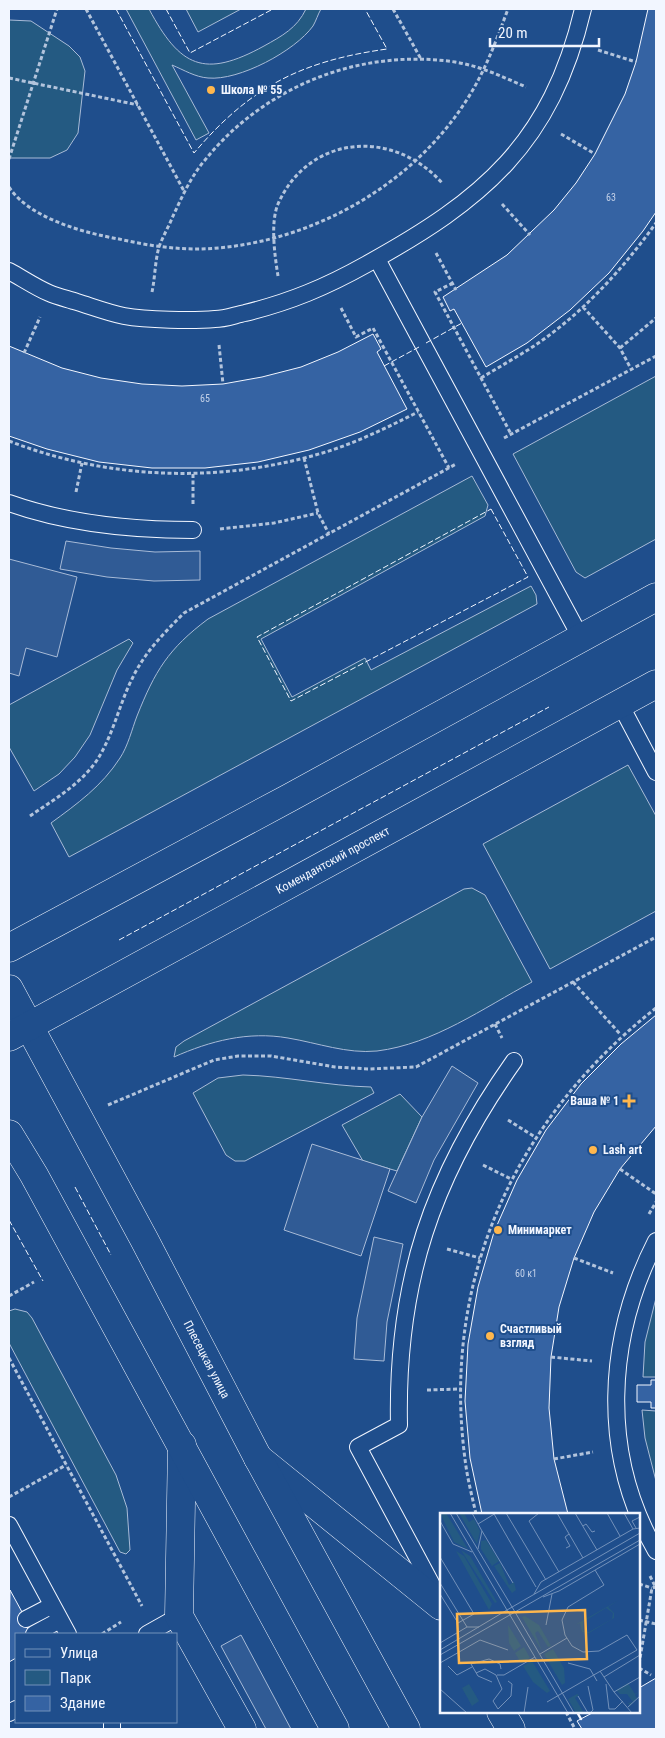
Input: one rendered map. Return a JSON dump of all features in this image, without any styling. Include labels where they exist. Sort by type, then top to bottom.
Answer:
[{"type":"street","points":[[9,948],[289,798],[656,597]]},
{"type":"street","name":"Комендантский проспект","points":[[19,1031],[656,684]]},
{"type":"street","name":"Плесецкая улица","points":[[9,989],[19,1031],[145,1241],[258,1458],[406,1729]]},
{"type":"street","points":[[9,1134],[34,1175],[182,1445],[335,1729]]},
{"type":"street","points":[[182,1445],[179,1616],[242,1729]]},
{"type":"street","points":[[258,1458],[440,1605]]},
{"type":"street","points":[[502,1713],[511,1729]]},
{"type":"lane","points":[[9,271],[50,294],[124,316],[148,318],[216,319],[284,304],[330,285],[423,232],[462,206],[486,186],[514,156],[539,121],[552,97],[575,43],[583,9]]},
{"type":"lane","points":[[377,259],[581,638]]},
{"type":"lane","points":[[9,503],[46,514],[111,526],[192,530]]},
{"type":"lane","points":[[620,704],[656,772]]},
{"type":"lane","points":[[440,1599],[358,1446],[398,1425],[402,1327],[412,1276],[425,1228],[457,1151],[483,1104],[514,1061]]},
{"type":"lane","points":[[639,1513],[628,1486],[618,1433],[616,1378],[624,1325],[640,1273],[656,1241]]},
{"type":"lane","points":[[640,1516],[656,1551]]},
{"type":"lane","points":[[9,1525],[64,1627],[38,1633]]},
{"type":"lane","points":[[26,1619],[51,1606]]},
{"type":"lane","points":[[150,1632],[179,1616]]},
{"type":"path","points":[[9,159],[32,83],[58,9]]},
{"type":"path","points":[[86,9],[184,192]]},
{"type":"path","points":[[393,9],[421,59]]},
{"type":"path","points":[[9,187],[21,202],[40,213],[88,233],[159,247],[198,249],[236,246],[274,238],[312,225],[349,208],[384,186],[415,161],[442,133],[465,102],[485,69],[508,9]]},
{"type":"path","points":[[575,43],[636,62]]},
{"type":"path","points":[[148,318],[159,247],[184,192],[204,160],[226,137],[255,112],[286,91],[318,76],[352,66],[390,60],[421,59],[455,62],[485,69],[552,97]]},
{"type":"path","points":[[9,78],[138,105]]},
{"type":"path","points":[[539,121],[595,154]]},
{"type":"path","points":[[284,304],[274,238],[277,206],[293,179],[312,161],[337,149],[362,145],[389,149],[415,161],[437,177],[462,206]]},
{"type":"path","points":[[486,186],[530,235]]},
{"type":"path","points":[[481,378],[534,346],[583,307],[616,274],[656,223]]},
{"type":"path","points":[[423,232],[456,290]]},
{"type":"path","points":[[453,283],[435,292],[511,434]]},
{"type":"path","points":[[330,285],[356,337],[373,328],[449,468]]},
{"type":"path","points":[[24,353],[50,294]]},
{"type":"path","points":[[583,307],[620,348],[631,369]]},
{"type":"path","points":[[620,348],[656,318]]},
{"type":"path","points":[[216,319],[223,384]]},
{"type":"path","points":[[30,816],[75,785],[95,763],[111,736],[132,679],[153,645],[184,613],[656,356]]},
{"type":"path","points":[[9,441],[82,464],[156,474],[240,471],[304,458],[376,433],[418,412]]},
{"type":"path","points":[[304,458],[318,513],[329,534]]},
{"type":"path","points":[[192,530],[240,527],[318,513]]},
{"type":"path","points":[[121,1098],[214,1060],[238,1056],[271,1056],[334,1067],[368,1069],[416,1067],[656,937]]},
{"type":"path","points":[[573,982],[621,1035]]},
{"type":"path","points":[[476,1513],[465,1459],[461,1390],[470,1299],[494,1217],[535,1137],[564,1097],[621,1035],[656,1008]]},
{"type":"path","points":[[620,1169],[656,1194]]},
{"type":"path","points":[[574,1258],[618,1275]]},
{"type":"path","points":[[9,1296],[34,1282]]},
{"type":"path","points":[[551,1357],[598,1362]]},
{"type":"path","points":[[9,1358],[139,1598],[150,1632]]},
{"type":"path","points":[[398,1390],[461,1390]]},
{"type":"path","points":[[554,1459],[602,1450]]},
{"type":"path","points":[[9,1497],[66,1465]]},
{"type":"path","points":[[640,1584],[654,1587],[640,1660]]},
{"type":"path","points":[[640,1620],[656,1624]]},
{"type":"path","points":[[640,1667],[651,1675]]},
{"type":"path","points":[[567,1713],[575,1729]]},
{"type":"green space","points":[[126,9],[149,9],[160,29],[183,55],[196,62],[209,64],[225,62],[264,46],[294,26],[306,9],[321,9],[313,26],[305,36],[280,54],[235,75],[208,78],[194,75],[172,65],[209,133],[196,140]]},
{"type":"green space","points":[[186,9],[241,9],[198,32]]},
{"type":"green space","points":[[9,20],[31,21],[69,46],[80,57],[85,71],[78,133],[67,150],[50,158],[9,158]]},
{"type":"green space","points":[[656,376],[656,539],[585,578],[576,572],[513,454]]},
{"type":"green space","points":[[472,476],[488,505],[485,516],[261,639],[292,697],[365,658],[371,670],[531,586],[536,595],[537,604],[69,857],[51,823],[88,794],[113,768],[125,748],[137,716],[157,673],[183,640],[208,619]]},
{"type":"green space","points":[[129,639],[133,643],[117,670],[90,735],[75,757],[59,774],[34,791],[9,747],[9,705]]},
{"type":"green space","points":[[628,765],[656,816],[656,911],[550,969],[483,844]]},
{"type":"green space","points":[[472,888],[485,895],[532,982],[457,1024],[418,1041],[398,1047],[366,1052],[332,1048],[288,1038],[258,1036],[215,1042],[174,1057],[176,1047],[184,1041],[464,889]]},
{"type":"green space","points":[[243,1075],[371,1087],[374,1093],[245,1161],[235,1161],[226,1155],[193,1093],[218,1078]]},
{"type":"green space","points":[[400,1094],[422,1117],[397,1171],[363,1161],[342,1125]]},
{"type":"green space","points":[[656,1298],[656,1377],[643,1377],[645,1342]]},
{"type":"green space","points":[[15,1309],[27,1312],[32,1318],[116,1475],[127,1508],[130,1550],[126,1554],[120,1552],[9,1343],[9,1311]]},
{"type":"green space","points":[[642,1410],[656,1411],[656,1481],[645,1438]]},
{"type":"shaded area","points":[[66,541],[155,552],[200,551],[200,580],[154,581],[107,577],[60,569]]},
{"type":"shaded area","points":[[9,559],[77,577],[57,657],[26,648],[19,676],[9,673]]},
{"type":"shaded area","points":[[452,1066],[478,1083],[434,1160],[416,1203],[388,1191],[422,1117]]},
{"type":"shaded area","points":[[312,1144],[390,1169],[361,1256],[284,1230]]},
{"type":"shaded area","points":[[374,1237],[403,1244],[387,1322],[384,1361],[354,1359],[357,1318]]},
{"type":"shaded area","points":[[241,1635],[291,1729],[266,1729],[221,1646]]},
{"type":"building","points":[[648,9],[656,9],[656,212],[609,273],[570,310],[527,343],[486,367],[454,309],[450,311],[443,297],[507,255],[554,210],[576,183],[595,154],[625,94],[636,62]]},
{"type":"building","points":[[373,334],[381,349],[377,352],[407,409],[360,432],[309,450],[258,462],[205,468],[152,468],[99,462],[47,449],[9,436],[9,346],[62,368],[101,378],[142,384],[182,386],[223,384],[301,367],[338,352]]},
{"type":"building","points":[[656,1015],[656,1126],[620,1169],[594,1212],[574,1258],[559,1307],[551,1357],[549,1408],[554,1459],[568,1513],[482,1513],[470,1458],[465,1401],[468,1344],[478,1287],[494,1232],[517,1180],[546,1130],[581,1084],[621,1044]]},
{"type":"building","points":[[651,1380],[656,1380],[656,1408],[651,1408],[651,1402],[637,1402],[637,1385],[651,1385]]},
{"type":"building","points":[[10,1590],[33,1633],[15,1633],[15,1659],[9,1662]]},
{"type":"building","points":[[656,1678],[656,1729],[582,1729],[577,1721],[592,1713],[640,1713],[640,1687]]},
{"type":"fence","points":[[116,9],[194,153],[236,111],[257,94],[279,81],[328,61],[387,49],[365,9]]},
{"type":"fence","points":[[166,9],[190,53],[273,9]]},
{"type":"fence","points":[[426,343],[462,323]]},
{"type":"fence","points":[[384,366],[419,347]]},
{"type":"fence","points":[[491,509],[528,577],[291,701],[257,637],[491,509]]},
{"type":"fence","points":[[119,940],[549,707]]},
{"type":"fence","points":[[75,1187],[111,1255]]},
{"type":"fence","points":[[9,1220],[43,1281]]},
{"type":"wall","points":[[578,1713],[581,1719]]},
{"type":"place","name":"Школа № 55","points":[[211,90]]},
{"type":"place","name":"Ваша № 1","points":[[629,1101]]},
{"type":"place","name":"Lash art","points":[[593,1150]]},
{"type":"place","name":"Минимаркет","points":[[498,1230]]},
{"type":"place","name":"Счастливый взгляд","points":[[490,1336]]}]
